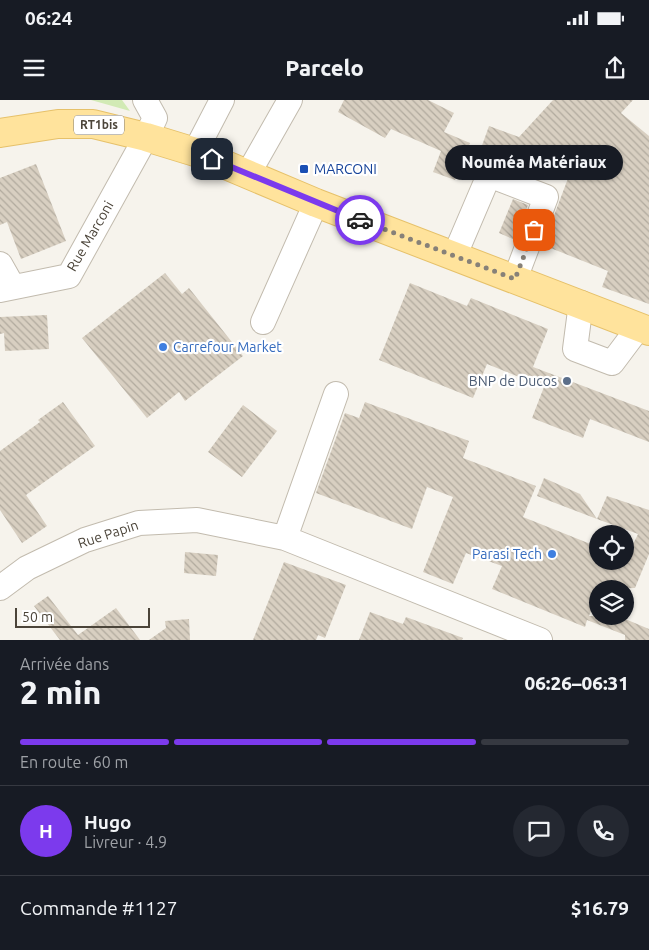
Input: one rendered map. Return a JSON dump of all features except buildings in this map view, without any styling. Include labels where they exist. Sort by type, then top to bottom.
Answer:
[{"type":"main road","name":"RT1bis","points":[[0,132],[58,124],[93,124],[146,137],[195,152],[316,203],[581,303],[644,329]]},
{"type":"street","name":"Rue Marconi","points":[[7,289],[69,276],[155,118],[145,100]]},
{"type":"street","points":[[195,152],[222,100]]},
{"type":"street","points":[[248,174],[290,100]]},
{"type":"street","points":[[454,256],[489,175],[546,198],[515,279]]},
{"type":"street","points":[[263,322],[316,203]]},
{"type":"street","points":[[0,264],[7,289]]},
{"type":"street","points":[[581,303],[575,349],[612,363],[644,329]]},
{"type":"street","points":[[285,538],[336,394]]},
{"type":"street","name":"Rue Papin","points":[[0,588],[27,568],[85,540],[139,523],[197,520],[285,538],[540,640]]},
{"type":"green space","points":[[91,100],[122,100],[130,111]]},
{"type":"way so far","points":[[360,220],[515,279],[534,230]]},
{"type":"place","name":"MARCONI","points":[[304,169]]},
{"type":"place","name":"Nouméa Matériaux","points":[[534,230]]},
{"type":"place","name":"Carrefour Market","points":[[163,347]]},
{"type":"place","name":"BNP de Ducos","points":[[567,381]]},
{"type":"place","name":"Parasi Tech","points":[[552,554]]},
{"type":"route","points":[[212,159],[360,220]]}]
